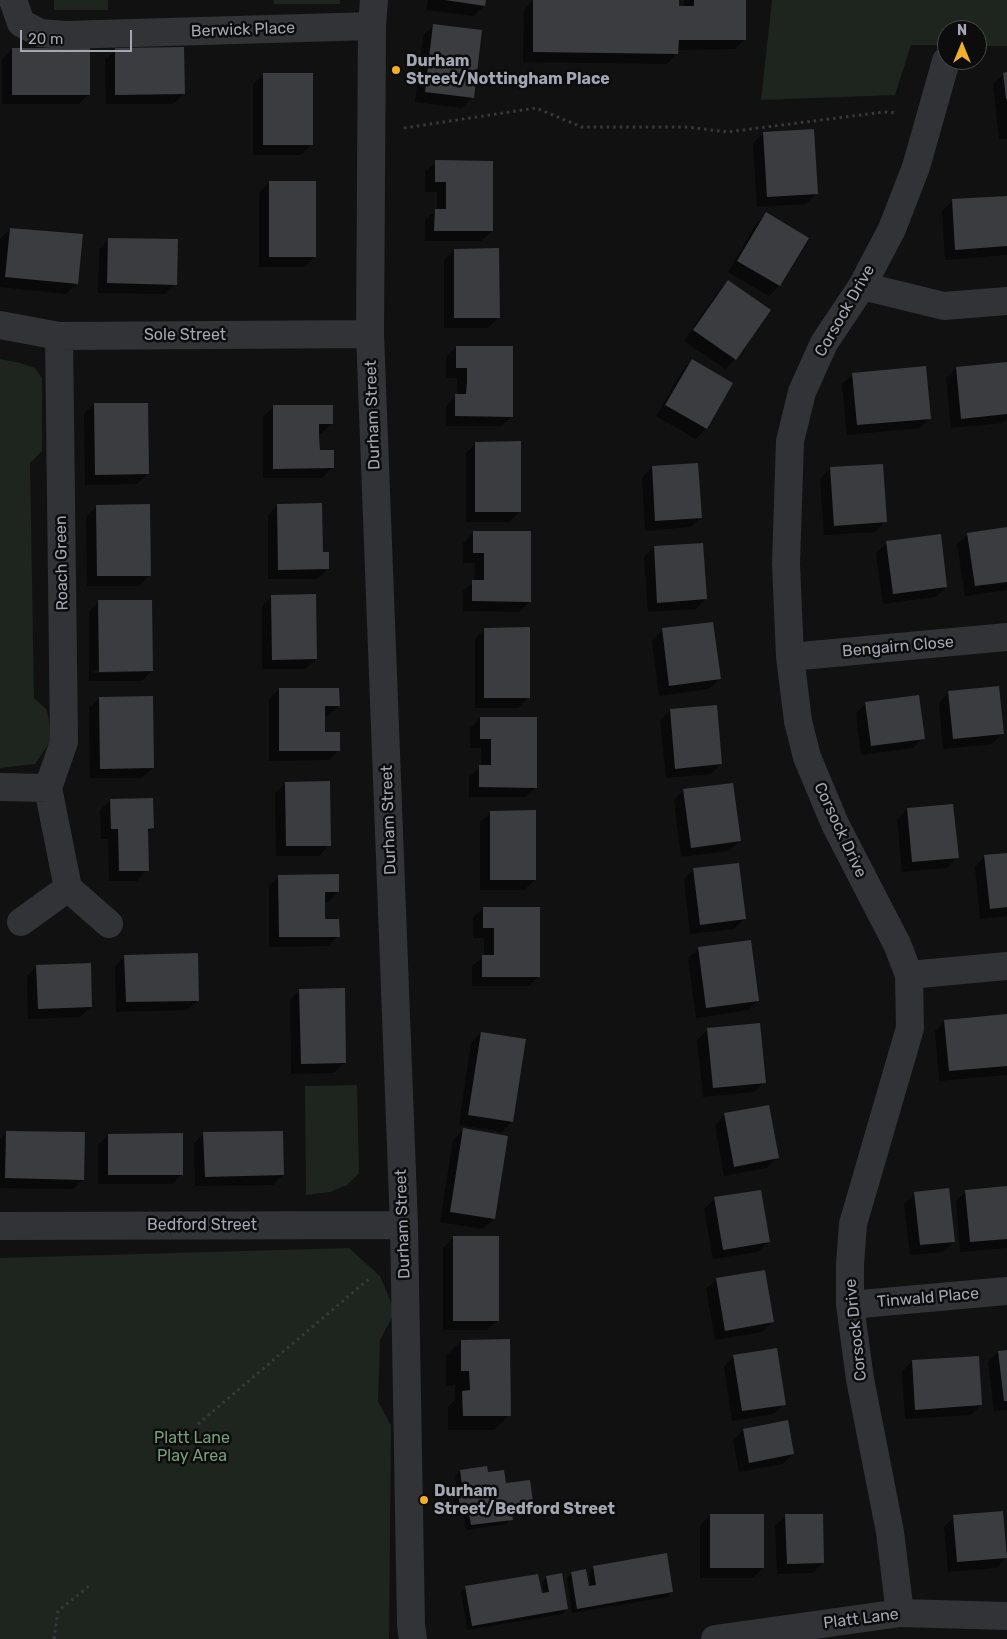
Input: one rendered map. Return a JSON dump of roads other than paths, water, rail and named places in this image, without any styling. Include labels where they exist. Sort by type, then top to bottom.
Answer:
[{"type":"street","name":"Berwick Place","points":[[13,0],[21,23],[40,33],[66,35],[373,13]]},
{"type":"street","name":"Durham Street","points":[[373,13],[370,334],[404,1225],[411,1625],[413,1639]]},
{"type":"street","name":"Corsock Drive","points":[[900,1612],[890,1532],[860,1380],[850,1305],[850,1264],[853,1224],[910,1028],[909,975],[897,944],[835,824],[808,758],[798,721],[790,657],[786,564],[790,441],[802,392],[824,343],[862,286],[892,229],[916,167],[944,70]]},
{"type":"street","points":[[862,286],[944,306],[1007,301]]},
{"type":"street","name":"Sole Street","points":[[0,325],[59,336],[370,334]]},
{"type":"street","name":"Roach Green","points":[[48,788],[64,742],[59,336]]},
{"type":"street","name":"Bengairn Close","points":[[790,657],[1007,637]]},
{"type":"street","points":[[0,787],[48,788],[68,888],[109,924]]},
{"type":"street","points":[[22,922],[68,888]]},
{"type":"street","points":[[909,975],[1007,966]]},
{"type":"street","name":"Bedford Street","points":[[0,1226],[404,1225]]},
{"type":"street","name":"Tinwald Place","points":[[850,1305],[1007,1291]]},
{"type":"street","name":"Platt Lane","points":[[715,1639],[900,1612],[1007,1616]]},
{"type":"place","name":"Durham Street/Nottingham Place","points":[[396,70]]},
{"type":"place","name":"Durham Street/Bedford Street","points":[[424,1500]]},
{"type":"park label","name":"Platt Lane Play Area","points":[[192,1447]]}]
